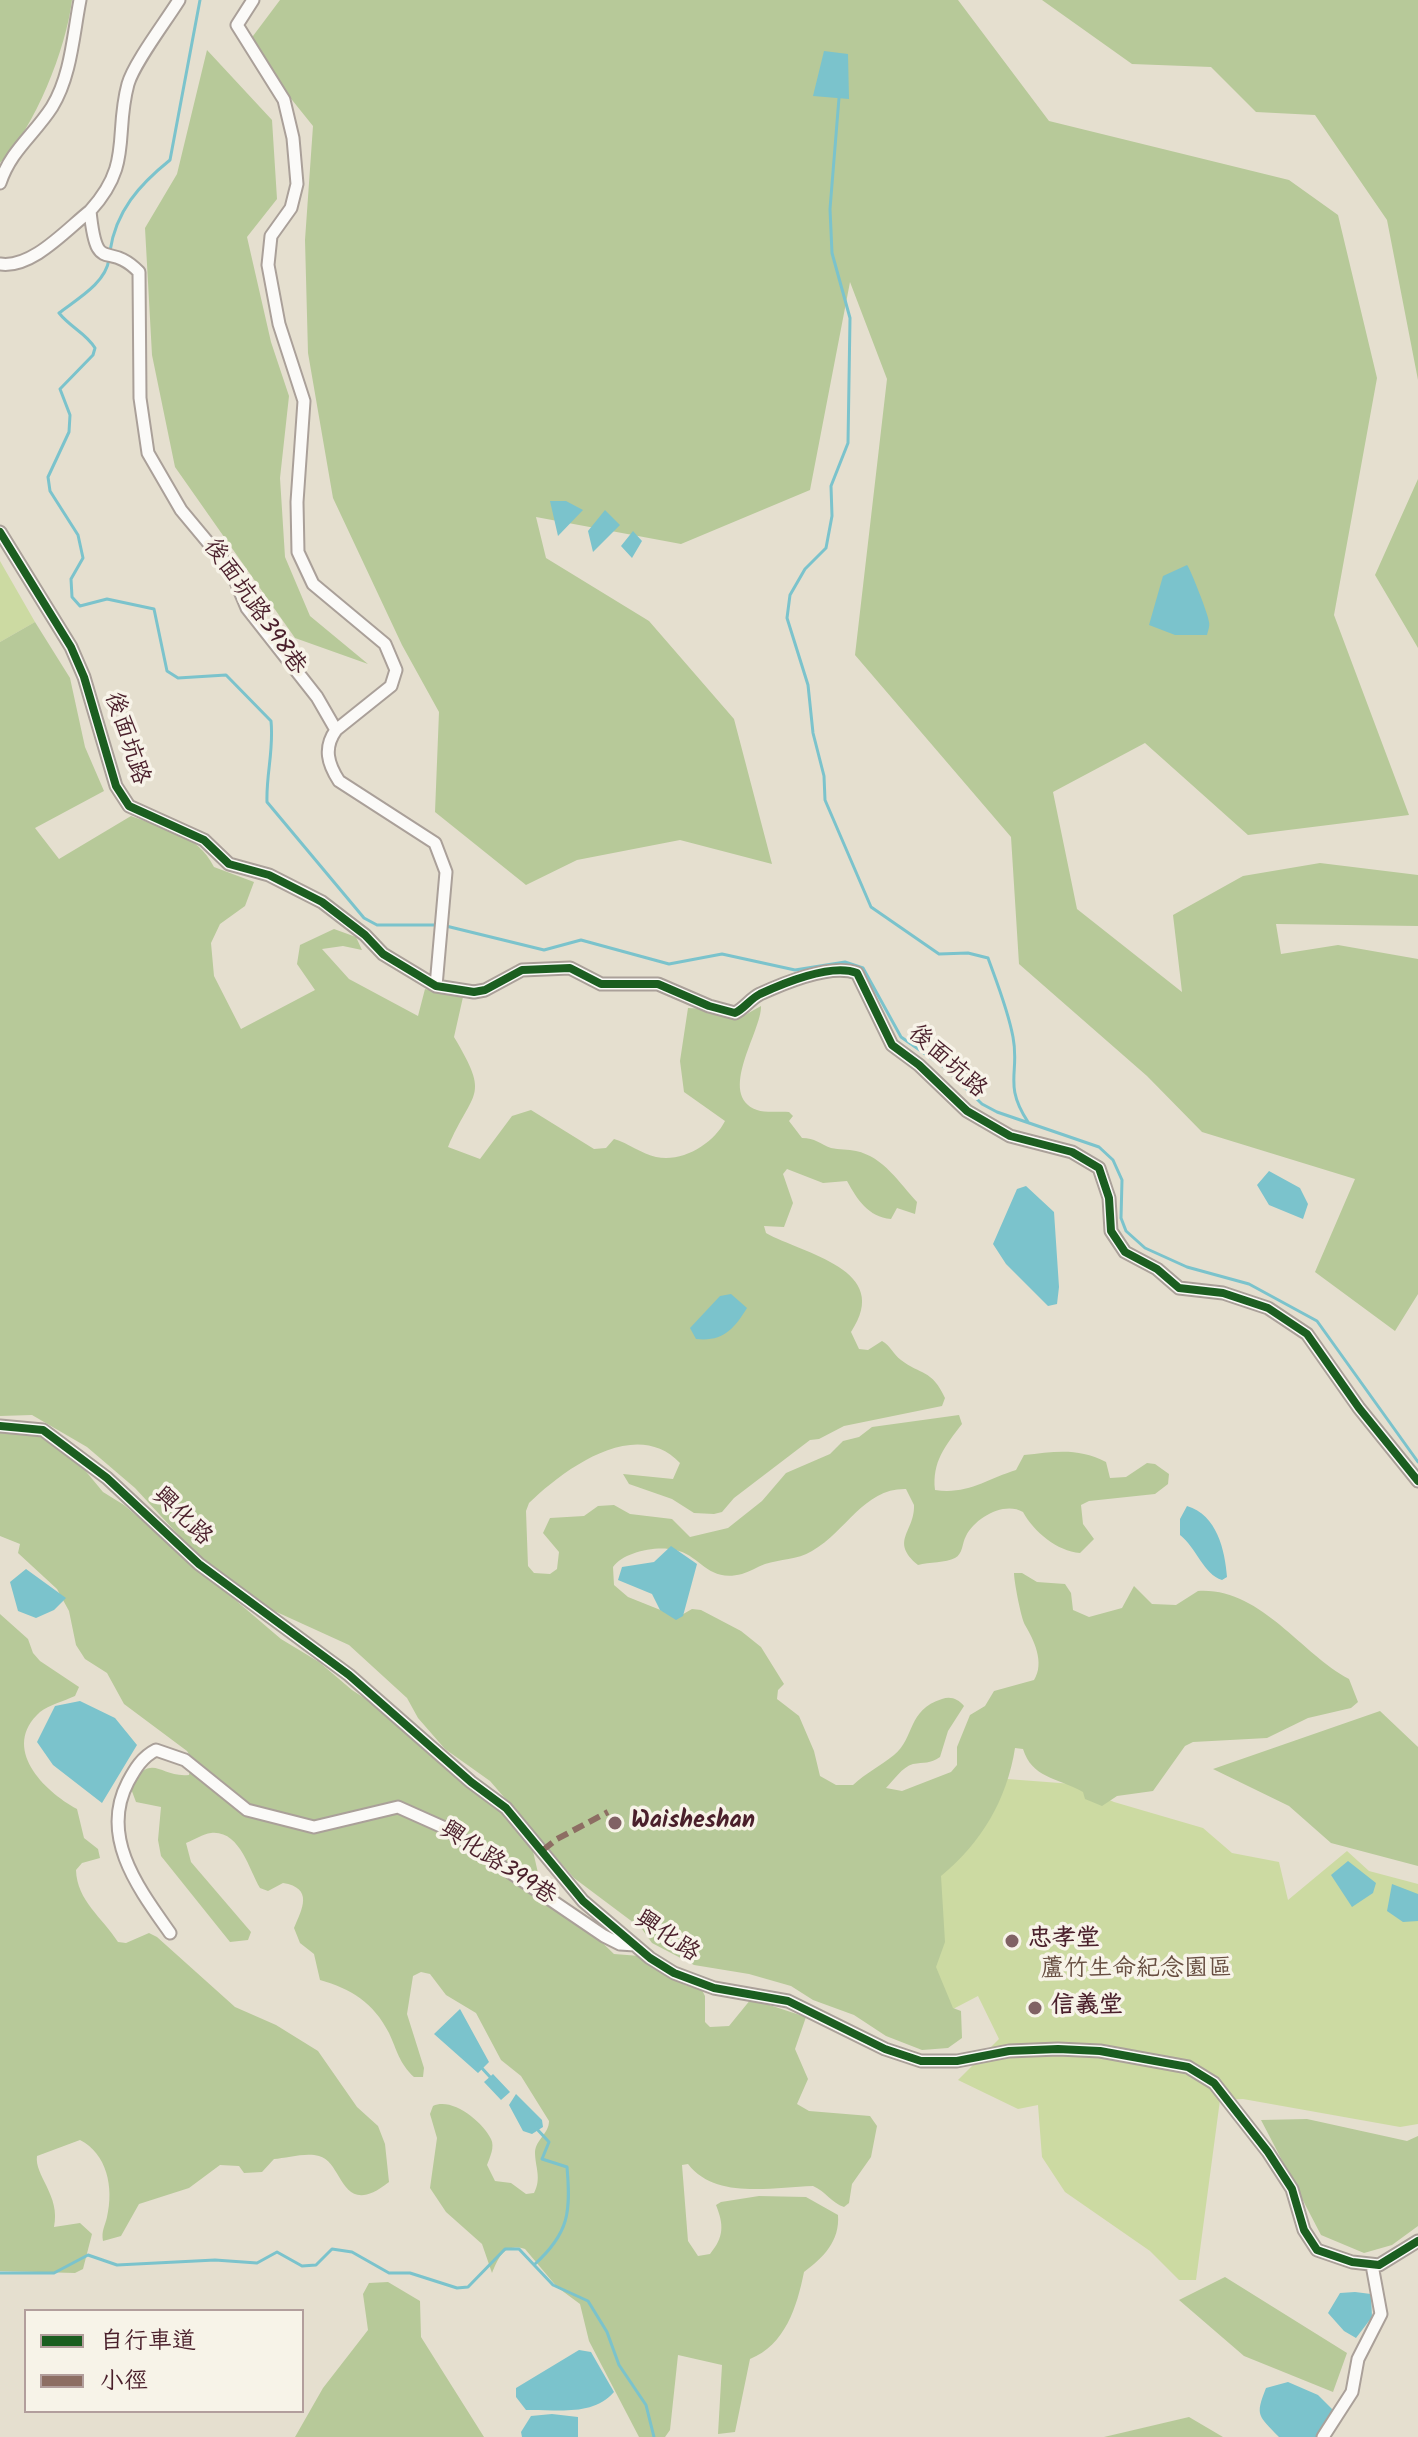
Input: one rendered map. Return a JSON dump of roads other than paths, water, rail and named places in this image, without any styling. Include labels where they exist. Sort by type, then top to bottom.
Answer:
[{"type":"street","points":[[0,183],[8,160],[52,106],[65,80],[80,0]]},
{"type":"street","points":[[0,264],[10,266],[26,260],[90,211],[107,193],[122,149],[128,83],[179,0]]},
{"type":"street","points":[[253,0],[237,25],[284,100],[293,138],[297,184],[291,208],[271,236],[268,265],[279,324],[304,401],[297,502],[298,552],[313,584],[385,644],[396,670],[391,686],[336,730],[328,741],[329,765],[339,781],[435,843],[446,872],[436,986]]},
{"type":"street","name":"後面坑路398巷","points":[[90,211],[94,243],[103,255],[132,264],[139,272],[140,398],[148,453],[181,510],[231,570],[247,608],[317,697],[336,730]]},
{"type":"street","name":"後面坑路","points":[[0,532],[71,647],[84,677],[116,786],[129,806],[204,840],[229,864],[269,875],[322,902],[365,935],[383,954],[436,986],[474,992],[485,990],[522,970],[570,968],[601,984],[658,984],[709,1006],[735,1013],[759,995],[788,984],[839,969],[857,973],[892,1045],[919,1065],[967,1111],[1010,1136],[1072,1152],[1099,1168],[1109,1198],[1111,1231],[1125,1252],[1150,1264],[1179,1288],[1223,1293],[1268,1308],[1307,1334],[1359,1408],[1418,1481]]},
{"type":"street","name":"興化路","points":[[0,1426],[32,1426],[53,1436],[124,1493],[207,1571],[361,1684],[471,1782],[506,1808],[583,1901],[636,1945],[688,1979],[788,2001],[885,2049],[921,2061],[957,2061],[1009,2051],[1058,2049],[1100,2051],[1188,2067],[1214,2083],[1268,2152],[1292,2189],[1310,2243],[1333,2257],[1372,2265]]},
{"type":"street","name":"興化路399巷","points":[[170,1933],[129,1875],[116,1818],[120,1797],[135,1768],[156,1750],[185,1760],[247,1810],[314,1827],[398,1807],[445,1828],[604,1936],[620,1944],[636,1945]]},
{"type":"street","points":[[1323,2437],[1352,2392],[1358,2359],[1381,2314],[1372,2265],[1390,2261],[1418,2241]]},
{"type":"water","points":[[824,51],[848,54],[849,99],[813,96]]},
{"type":"water","points":[[550,501],[566,501],[583,510],[558,536]]},
{"type":"water","points":[[605,510],[620,525],[593,552],[588,531]]},
{"type":"water","points":[[633,531],[642,541],[632,558],[621,546]]},
{"type":"water","points":[[1187,565],[1208,618],[1207,635],[1175,635],[1149,625],[1163,576]]},
{"type":"water","points":[[1269,1171],[1300,1188],[1308,1204],[1303,1219],[1269,1205],[1257,1185]]},
{"type":"water","points":[[1026,1186],[1054,1212],[1059,1287],[1057,1304],[1048,1306],[1006,1264],[993,1244],[1017,1189]]},
{"type":"water","points":[[731,1294],[747,1308],[737,1322],[721,1336],[696,1339],[690,1328],[720,1296]]},
{"type":"water","points":[[1187,1506],[1206,1517],[1218,1535],[1227,1577],[1222,1580],[1210,1573],[1180,1535],[1180,1519]]},
{"type":"water","points":[[671,1546],[697,1564],[683,1616],[676,1620],[660,1610],[652,1594],[618,1580],[622,1567],[654,1562]]},
{"type":"water","points":[[26,1569],[66,1598],[54,1610],[36,1618],[18,1611],[10,1582]]},
{"type":"water","points":[[80,1701],[115,1718],[137,1745],[102,1803],[53,1765],[37,1742],[55,1706]]},
{"type":"water","points":[[1348,1861],[1376,1883],[1373,1893],[1352,1907],[1331,1875]]},
{"type":"water","points":[[1392,1884],[1418,1894],[1418,1921],[1403,1922],[1387,1911]]},
{"type":"water","points":[[460,2009],[489,2062],[478,2073],[434,2034]]},
{"type":"water","points":[[493,2074],[510,2092],[501,2100],[484,2082]]},
{"type":"water","points":[[516,2094],[542,2120],[543,2127],[532,2134],[523,2131],[509,2105]]},
{"type":"water","points":[[1340,2293],[1371,2294],[1372,2317],[1356,2338],[1344,2331],[1328,2313]]},
{"type":"water","points":[[579,2350],[591,2352],[614,2392],[605,2400],[585,2408],[526,2410],[516,2397],[516,2388]]},
{"type":"water","points":[[1288,2382],[1318,2395],[1334,2411],[1317,2437],[1279,2437],[1260,2415],[1266,2388]]},
{"type":"water","points":[[552,2414],[578,2417],[578,2437],[522,2437],[521,2432],[531,2416]]},
{"type":"waterway","points":[[110,251],[123,211],[148,179],[170,160],[200,0]]},
{"type":"waterway","points":[[839,98],[830,209],[832,253],[850,318],[848,443],[831,486],[832,516],[826,548],[805,569],[790,595],[787,618],[808,685],[813,733],[824,776],[825,800],[871,907],[939,954],[968,953],[988,958],[1011,1027],[1015,1049],[1014,1088],[1020,1109],[1028,1122]]},
{"type":"waterway","points":[[109,259],[97,283],[59,313],[95,348],[93,355],[60,389],[70,415],[69,432],[48,477],[50,491],[78,535],[83,558],[71,579],[72,597],[80,606],[107,599],[154,609],[167,671],[178,678],[226,675],[271,721],[267,802],[364,918],[377,925],[439,925]]},
{"type":"waterway","points":[[446,926],[544,950],[581,940],[669,964],[722,954],[795,970],[845,962],[863,968],[901,1037],[944,1067],[982,1104],[1099,1147],[1113,1160],[1122,1180],[1121,1218],[1126,1231],[1145,1248],[1187,1267],[1249,1284],[1317,1321],[1418,1462]]},
{"type":"waterway","points":[[480,2066],[491,2078]]},
{"type":"waterway","points":[[535,2264],[555,2242],[568,2209],[567,2167],[542,2159],[549,2142],[536,2128]]},
{"type":"waterway","points":[[0,2273],[54,2273],[88,2255],[117,2265],[215,2260],[257,2263],[277,2252],[302,2266],[316,2265],[332,2249],[352,2252],[389,2273],[410,2273],[457,2288],[468,2287],[505,2249],[519,2249],[553,2285],[588,2301],[607,2332],[619,2365],[646,2405],[654,2437]]},
{"type":"place","name":"Waisheshan","points":[[615,1823]]},
{"type":"place","name":"忠孝堂","points":[[1012,1941]]},
{"type":"place","name":"信義堂","points":[[1035,2008]]},
{"type":"park label","name":"蘆竹生命紀念園區","points":[[1136,1971]]}]
